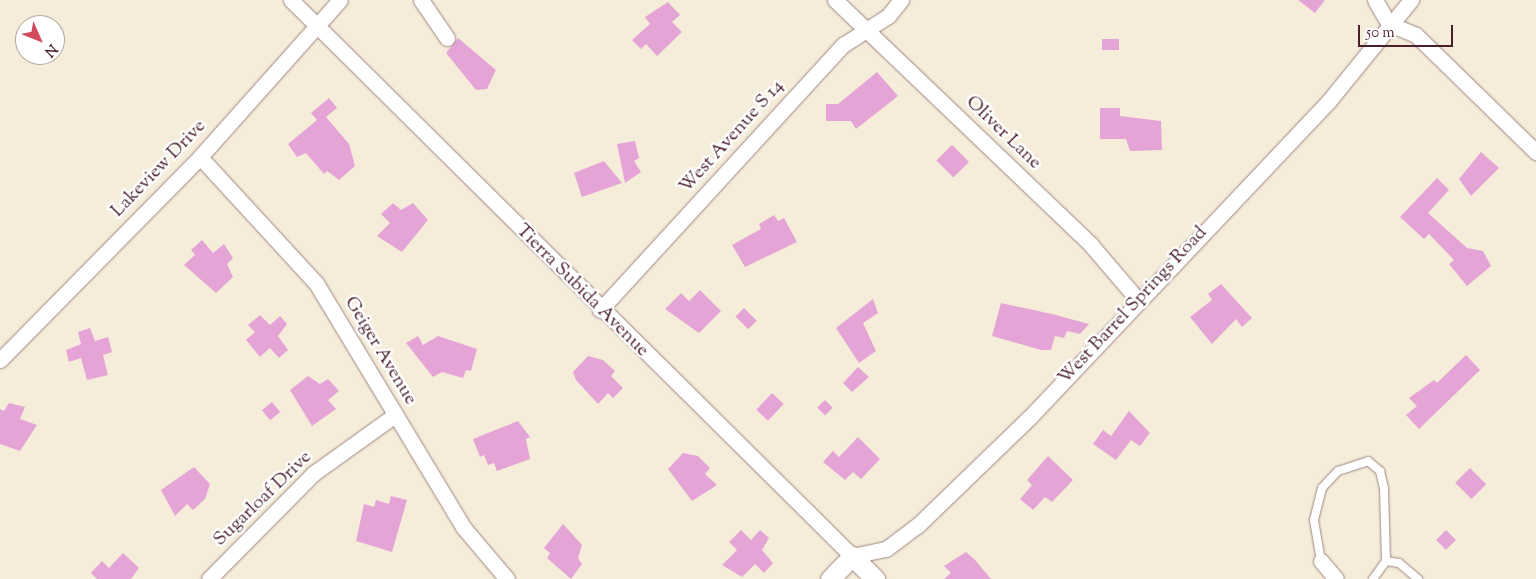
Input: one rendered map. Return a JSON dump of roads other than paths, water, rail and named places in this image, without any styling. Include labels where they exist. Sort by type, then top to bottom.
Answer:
[{"type":"street","name":"Tierra Subida Avenue","points":[[291,0],[600,310],[875,579]]},
{"type":"street","name":"Lakeview Drive","points":[[0,360],[200,157],[316,24],[340,0]]},
{"type":"street","points":[[421,0],[447,38]]},
{"type":"street","name":"Oliver Lane","points":[[835,0],[1090,245],[1138,300]]},
{"type":"street","name":"West Avenue S 14","points":[[600,310],[843,45],[865,29],[888,16],[901,0]]},
{"type":"street","points":[[1375,0],[1390,24],[1416,35],[1536,152]]},
{"type":"street","name":"West Barrel Springs Road","points":[[852,556],[886,549],[917,526],[1031,416],[1138,300],[1328,102],[1368,58],[1390,24],[1411,0]]},
{"type":"street","name":"Geiger Avenue","points":[[200,157],[316,283],[463,527],[507,579]]},
{"type":"street","name":"Sugarloaf Drive","points":[[209,579],[314,473],[395,415]]},
{"type":"street","points":[[830,579],[852,556]]},
{"type":"street","points":[[1321,562],[1336,579]]},
{"type":"lane","points":[[1321,562],[1314,520],[1322,488],[1338,471],[1368,461],[1380,471],[1384,489],[1386,561],[1373,579]]},
{"type":"lane","points":[[1386,561],[1408,568],[1418,579]]}]
